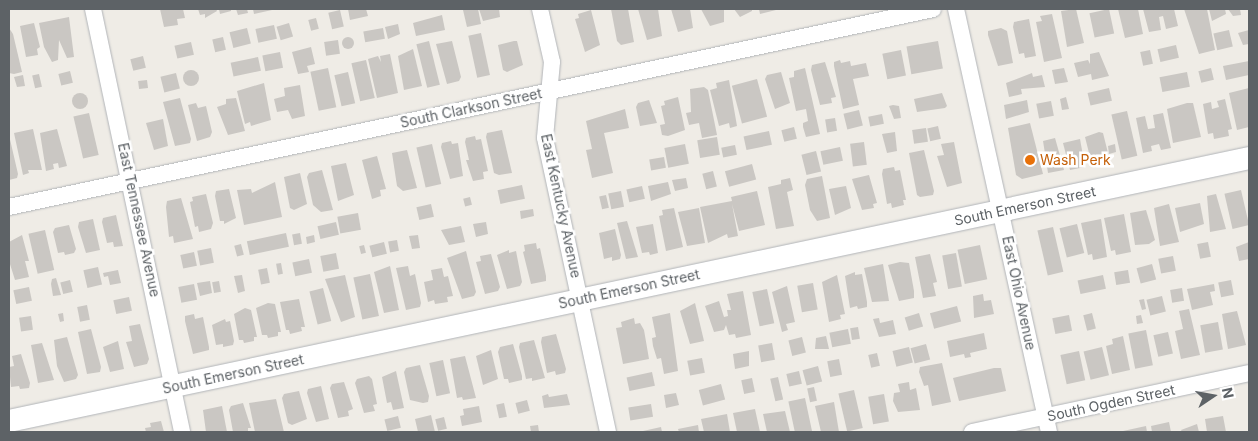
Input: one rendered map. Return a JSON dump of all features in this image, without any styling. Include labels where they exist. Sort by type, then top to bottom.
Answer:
[{"type":"street","name":"East Tennessee Avenue","points":[[93,9],[131,181],[182,432]]},
{"type":"street","name":"East Kentucky Avenue","points":[[540,9],[552,62],[546,138],[608,432]]},
{"type":"street","name":"South Clarkson Street","points":[[9,207],[933,9]]},
{"type":"street","name":"East Ohio Avenue","points":[[956,9],[1002,211],[1047,424]]},
{"type":"street","name":"South Emerson Street","points":[[9,421],[1249,158]]},
{"type":"street","name":"South Ogden Street","points":[[972,432],[1047,424],[1249,373]]},
{"type":"building","points":[[160,9],[183,9],[185,18],[177,19],[178,25],[164,27]]},
{"type":"building","points":[[198,9],[216,9],[217,11],[205,18],[205,14],[200,15]]},
{"type":"building","points":[[219,9],[231,9],[231,11],[220,14]]},
{"type":"building","points":[[236,9],[247,9],[248,13],[238,15]]},
{"type":"building","points":[[253,9],[272,9],[272,10],[254,14]]},
{"type":"building","points":[[348,9],[366,9],[368,16],[350,20]]},
{"type":"building","points":[[478,9],[481,24],[467,27],[463,10]]},
{"type":"building","points":[[479,9],[499,9],[500,17],[483,21]]},
{"type":"building","points":[[611,9],[628,9],[634,42],[621,45],[617,41]]},
{"type":"building","points":[[638,9],[658,9],[662,36],[647,40]]},
{"type":"building","points":[[671,9],[690,9],[693,28],[678,32]]},
{"type":"building","points":[[701,9],[724,9],[724,22],[710,26]]},
{"type":"building","points":[[734,9],[752,9],[752,11],[740,17]]},
{"type":"building","points":[[759,9],[776,9],[776,10],[760,14]]},
{"type":"building","points":[[1076,9],[1084,43],[1067,47],[1061,11]]},
{"type":"building","points":[[1109,9],[1114,33],[1095,38],[1089,13]]},
{"type":"building","points":[[1118,9],[1138,9],[1143,34],[1125,38]]},
{"type":"building","points":[[1143,9],[1174,9],[1178,26],[1166,29],[1163,16],[1159,17],[1161,30],[1149,32]]},
{"type":"building","points":[[1184,9],[1207,9],[1215,50],[1199,54]]},
{"type":"building","points":[[1209,9],[1225,9],[1226,14],[1212,21]]},
{"type":"building","points":[[1228,9],[1240,9],[1241,15],[1233,16]]},
{"type":"building","points":[[340,10],[344,27],[332,29],[328,13]]},
{"type":"building","points":[[591,10],[600,45],[585,52],[575,19],[579,18],[578,14]]},
{"type":"building","points":[[1052,14],[1062,58],[1044,62],[1036,22],[1042,21],[1040,16]]},
{"type":"building","points":[[442,15],[445,30],[416,36],[413,23]]},
{"type":"building","points":[[69,17],[74,57],[67,58],[59,40],[58,60],[52,62],[44,47],[39,23]]},
{"type":"building","points":[[316,18],[319,29],[311,31],[308,20]]},
{"type":"building","points":[[1029,19],[1036,56],[1025,58],[1024,53],[1019,54],[1013,27],[1014,22]]},
{"type":"building","points":[[34,23],[40,47],[37,49],[38,55],[26,57],[20,26]]},
{"type":"building","points":[[289,23],[293,36],[281,40],[277,27]]},
{"type":"building","points":[[398,24],[400,34],[388,39],[385,27]]},
{"type":"building","points":[[274,25],[277,39],[258,43],[255,29]]},
{"type":"building","points":[[9,28],[13,34],[22,72],[14,74],[9,73]]},
{"type":"building","points":[[247,28],[251,44],[233,48],[230,32]]},
{"type":"building","points":[[383,28],[385,39],[365,42],[363,31]]},
{"type":"building","points":[[1001,28],[1007,31],[1013,63],[998,66],[988,31]]},
{"type":"building","points":[[1229,30],[1233,47],[1217,50],[1213,34]]},
{"type":"building","points":[[1249,30],[1249,44],[1243,45],[1238,33]]},
{"type":"building","points":[[481,33],[490,75],[477,78],[468,36]]},
{"type":"building","points":[[223,37],[226,50],[215,52],[212,39]]},
{"type":"building","points":[[346,37],[350,37],[354,43],[350,49],[346,49],[342,45],[342,41]]},
{"type":"building","points":[[338,40],[340,54],[326,56],[324,42]]},
{"type":"building","points":[[429,41],[440,85],[427,88],[416,44]]},
{"type":"building","points":[[452,41],[461,77],[459,81],[447,84],[436,44]]},
{"type":"building","points":[[517,41],[523,65],[507,72],[503,70],[498,45]]},
{"type":"building","points":[[938,41],[943,69],[911,74],[906,47]]},
{"type":"building","points":[[191,42],[194,55],[177,58],[174,46]]},
{"type":"building","points":[[1176,45],[1179,58],[1160,62],[1157,49]]},
{"type":"building","points":[[311,47],[315,64],[307,66],[309,72],[298,74],[292,52]]},
{"type":"building","points":[[413,49],[422,86],[404,90],[398,56]]},
{"type":"building","points":[[901,50],[906,76],[887,79],[882,54]]},
{"type":"building","points":[[1150,50],[1153,64],[1143,66],[1140,52]]},
{"type":"building","points":[[280,52],[283,68],[265,71],[262,55]]},
{"type":"building","points":[[1099,52],[1109,76],[1092,80],[1091,74],[1078,77],[1074,63],[1088,60],[1090,64],[1090,54]]},
{"type":"building","points":[[390,54],[398,93],[377,98],[368,59],[378,56],[381,62],[380,56]]},
{"type":"building","points":[[143,56],[146,68],[133,71],[130,59]]},
{"type":"building","points":[[258,57],[261,71],[234,77],[231,63]]},
{"type":"building","points":[[366,60],[375,98],[360,101],[351,63]]},
{"type":"building","points":[[840,60],[841,63],[850,61],[851,66],[866,63],[869,76],[853,79],[859,105],[843,109],[834,66],[834,62]]},
{"type":"building","points":[[1249,61],[1249,75],[1226,80],[1223,66]]},
{"type":"building","points":[[825,62],[836,97],[831,98],[832,103],[820,105],[811,70],[812,65]]},
{"type":"building","points":[[328,68],[336,107],[319,111],[310,72]]},
{"type":"building","points":[[805,68],[820,134],[806,137],[803,123],[808,121],[806,109],[796,111],[789,78],[794,77],[794,71]]},
{"type":"building","points":[[1064,68],[1068,82],[1055,84],[1052,70]]},
{"type":"building","points":[[1211,68],[1214,80],[1201,83],[1198,71]]},
{"type":"building","points":[[191,70],[197,72],[199,78],[197,84],[191,86],[185,84],[183,78],[185,72]]},
{"type":"building","points":[[70,71],[73,83],[61,86],[58,74]]},
{"type":"building","points":[[348,72],[355,103],[342,106],[334,75]]},
{"type":"building","points":[[781,72],[790,103],[775,109],[765,79],[767,75]]},
{"type":"building","points":[[1187,72],[1190,87],[1162,92],[1160,77]]},
{"type":"building","points":[[176,73],[180,89],[164,92],[160,77]]},
{"type":"building","points":[[1032,73],[1033,77],[1042,75],[1045,87],[1021,89],[1022,94],[1009,97],[1006,83]]},
{"type":"building","points":[[39,74],[42,87],[35,88],[32,76]]},
{"type":"building","points":[[23,75],[25,86],[17,87],[14,77]]},
{"type":"building","points":[[757,79],[767,117],[742,123],[732,86]]},
{"type":"building","points":[[147,80],[148,88],[139,89],[138,81]]},
{"type":"building","points":[[729,80],[737,126],[730,128],[729,123],[719,126],[710,90],[717,88],[716,83]]},
{"type":"building","points":[[264,83],[271,120],[251,126],[250,122],[245,124],[237,91]]},
{"type":"building","points":[[300,85],[305,116],[292,119],[288,110],[277,112],[274,99],[285,96],[284,88]]},
{"type":"building","points":[[704,87],[708,90],[717,135],[702,138],[699,123],[689,125],[686,113],[691,112],[690,89]]},
{"type":"building","points":[[1109,88],[1112,101],[1090,106],[1088,93]]},
{"type":"building","points":[[1249,88],[1249,127],[1237,130],[1229,93]]},
{"type":"building","points":[[80,93],[86,95],[88,101],[86,107],[80,109],[74,107],[72,101],[74,95]]},
{"type":"building","points":[[942,93],[947,106],[945,108],[917,112],[914,99]]},
{"type":"building","points":[[678,97],[685,130],[668,136],[662,135],[660,125],[665,124],[661,106],[665,105],[664,101]]},
{"type":"building","points":[[1066,97],[1069,109],[1062,110],[1060,99]]},
{"type":"building","points":[[180,98],[191,139],[190,143],[175,146],[163,102]]},
{"type":"building","points":[[236,98],[245,131],[228,135],[217,107],[226,104],[226,99]]},
{"type":"building","points":[[1225,99],[1232,129],[1228,130],[1229,136],[1214,139],[1213,133],[1208,134],[1203,104],[1211,102],[1212,109],[1219,107],[1217,101]]},
{"type":"building","points":[[649,100],[657,123],[640,126],[636,107],[638,103]]},
{"type":"building","points":[[1027,100],[1029,112],[1006,119],[1004,105]]},
{"type":"building","points":[[1051,101],[1054,116],[1039,119],[1036,104]]},
{"type":"building","points":[[196,103],[198,108],[206,106],[212,132],[210,137],[197,141],[188,105]]},
{"type":"building","points":[[1193,103],[1201,137],[1173,143],[1167,109]]},
{"type":"building","points":[[889,106],[899,106],[901,118],[894,119]]},
{"type":"building","points":[[625,109],[629,128],[604,133],[613,173],[592,178],[586,150],[592,149],[586,121]]},
{"type":"building","points":[[859,110],[863,126],[847,129],[843,114]]},
{"type":"building","points":[[1127,111],[1137,156],[1122,159],[1111,115]]},
{"type":"building","points":[[89,113],[99,155],[83,158],[73,117]]},
{"type":"building","points":[[1163,113],[1171,148],[1161,150],[1159,144],[1151,146],[1152,151],[1143,153],[1136,118],[1145,116],[1148,129],[1155,128],[1153,115]]},
{"type":"building","points":[[882,114],[884,124],[870,126],[868,117]]},
{"type":"building","points":[[835,118],[837,131],[827,132],[825,120]]},
{"type":"building","points":[[163,119],[168,146],[154,150],[146,123]]},
{"type":"building","points":[[1030,123],[1043,174],[1022,179],[1016,175],[1008,128]]},
{"type":"building","points":[[938,126],[941,139],[930,141],[927,128]]},
{"type":"building","points":[[794,127],[797,139],[784,142],[781,130]]},
{"type":"building","points":[[926,128],[928,142],[914,144],[912,130]]},
{"type":"building","points":[[33,129],[42,170],[28,170],[29,173],[23,175],[14,133]]},
{"type":"building","points":[[57,129],[67,166],[59,168],[58,163],[53,164],[54,169],[46,171],[40,133]]},
{"type":"building","points":[[502,130],[512,173],[499,175],[494,173],[486,137],[487,133]]},
{"type":"building","points":[[769,131],[772,145],[746,150],[744,136]]},
{"type":"building","points":[[895,132],[897,151],[887,153],[882,134]]},
{"type":"building","points":[[1099,132],[1103,133],[1109,157],[1106,161],[1095,164],[1094,160],[1091,161],[1085,137]]},
{"type":"building","points":[[9,135],[18,174],[17,178],[9,180]]},
{"type":"building","points":[[475,136],[476,140],[481,139],[488,171],[483,172],[484,179],[473,181],[466,160],[469,160],[465,142],[466,138]]},
{"type":"building","points":[[717,137],[720,155],[700,158],[697,140]]},
{"type":"building","points":[[1055,138],[1064,170],[1048,173],[1043,141]]},
{"type":"building","points":[[1080,139],[1085,167],[1070,170],[1063,143]]},
{"type":"building","points":[[451,141],[452,144],[458,143],[463,176],[450,179],[441,147],[442,143]]},
{"type":"building","points":[[864,142],[867,165],[853,167],[850,144]]},
{"type":"building","points":[[954,142],[962,183],[947,187],[937,156],[944,155],[941,144]]},
{"type":"building","points":[[432,144],[441,184],[426,188],[416,148]]},
{"type":"building","points":[[685,144],[689,164],[668,168],[664,148]]},
{"type":"building","points":[[1115,144],[1116,152],[1109,154],[1108,146]]},
{"type":"building","points":[[735,145],[737,155],[723,157],[721,148]]},
{"type":"building","points":[[840,147],[843,161],[823,165],[820,151]]},
{"type":"building","points":[[407,150],[417,188],[403,191],[397,186],[392,153]]},
{"type":"building","points":[[924,150],[934,191],[933,195],[920,197],[917,195],[909,153]]},
{"type":"building","points":[[816,151],[821,171],[807,175],[801,155]]},
{"type":"building","points":[[377,156],[386,189],[380,190],[381,196],[372,199],[362,160]]},
{"type":"building","points":[[664,157],[666,168],[651,170],[649,160]]},
{"type":"building","points":[[346,163],[354,195],[338,201],[331,166]]},
{"type":"building","points":[[752,164],[756,179],[729,187],[725,171]]},
{"type":"building","points":[[894,167],[895,171],[900,170],[906,200],[903,200],[904,205],[892,208],[891,203],[887,204],[882,174],[883,169]]},
{"type":"building","points":[[322,170],[333,210],[321,212],[313,205],[307,177],[309,173]]},
{"type":"building","points":[[713,171],[717,187],[706,189],[702,174]]},
{"type":"building","points":[[300,173],[307,204],[294,210],[290,208],[284,177]]},
{"type":"building","points":[[869,175],[877,203],[873,204],[874,208],[862,210],[852,179]]},
{"type":"building","points":[[822,176],[830,218],[817,221],[810,210],[805,185],[807,179]]},
{"type":"building","points":[[686,178],[688,188],[675,191],[672,180]]},
{"type":"building","points":[[790,178],[793,190],[787,192],[794,226],[776,229],[768,187],[781,184],[781,180]]},
{"type":"building","points":[[275,182],[282,217],[244,225],[237,190],[251,189],[252,193]]},
{"type":"building","points":[[668,182],[671,194],[651,201],[648,186]]},
{"type":"building","points":[[522,185],[525,199],[500,204],[498,190]]},
{"type":"building","points":[[642,186],[645,199],[629,202],[626,190]]},
{"type":"building","points":[[846,186],[851,208],[835,215],[829,189]]},
{"type":"building","points":[[229,189],[236,218],[224,224],[224,221],[220,221],[215,196],[216,191]]},
{"type":"building","points":[[1241,190],[1249,225],[1233,229],[1224,194]]},
{"type":"building","points":[[621,191],[624,207],[611,209],[608,193]]},
{"type":"building","points":[[757,191],[765,225],[739,231],[732,204],[738,236],[728,238],[727,234],[708,243],[700,207],[732,201],[731,197]]},
{"type":"building","points":[[206,194],[213,223],[211,229],[199,232],[198,226],[195,227],[190,202],[193,201],[192,197]]},
{"type":"building","points":[[1216,194],[1226,229],[1210,232],[1207,196]]},
{"type":"building","points":[[606,195],[609,208],[602,209],[599,197]]},
{"type":"building","points":[[470,197],[472,205],[465,206],[463,199]]},
{"type":"building","points":[[181,198],[193,239],[174,243],[173,236],[169,237],[166,207],[167,201]]},
{"type":"building","points":[[1200,203],[1204,224],[1180,232],[1175,208]]},
{"type":"building","points":[[431,204],[434,217],[419,220],[416,207]]},
{"type":"building","points":[[1169,204],[1179,242],[1160,246],[1154,208]]},
{"type":"building","points":[[674,208],[683,247],[666,251],[659,216],[663,215],[662,210]]},
{"type":"building","points":[[699,208],[705,243],[687,246],[678,212]]},
{"type":"building","points":[[533,209],[534,216],[521,219],[520,211]]},
{"type":"building","points":[[1146,210],[1155,240],[1149,244],[1135,245],[1130,213]]},
{"type":"building","points":[[358,213],[361,230],[340,233],[337,217]]},
{"type":"building","points":[[1124,214],[1131,252],[1116,255],[1115,250],[1111,251],[1104,218]]},
{"type":"building","points":[[116,215],[123,246],[114,247],[113,242],[107,243],[102,222],[103,218]]},
{"type":"building","points":[[93,219],[100,250],[86,253],[78,227],[79,222]]},
{"type":"building","points":[[1101,219],[1107,257],[1093,260],[1092,254],[1088,255],[1081,223]]},
{"type":"building","points":[[627,221],[638,257],[626,259],[617,223]]},
{"type":"building","points":[[336,222],[339,235],[320,239],[317,226]]},
{"type":"building","points":[[486,222],[488,234],[476,237],[473,224]]},
{"type":"building","points":[[653,224],[658,253],[650,255],[649,252],[642,253],[636,227]]},
{"type":"building","points":[[1077,224],[1084,253],[1067,257],[1060,228]]},
{"type":"building","points":[[69,225],[76,249],[74,253],[65,255],[64,252],[58,253],[53,232],[55,228]]},
{"type":"building","points":[[461,226],[465,242],[449,245],[441,230]]},
{"type":"building","points":[[1053,227],[1063,272],[1048,275],[1037,231]]},
{"type":"building","points":[[615,229],[621,255],[620,259],[612,261],[612,257],[604,259],[599,233]]},
{"type":"building","points":[[45,230],[54,270],[38,274],[28,234]]},
{"type":"building","points":[[286,233],[289,247],[250,255],[247,241]]},
{"type":"building","points":[[300,233],[302,244],[294,245],[292,234]]},
{"type":"building","points":[[22,235],[29,261],[25,261],[29,277],[15,280],[9,261],[9,242]]},
{"type":"building","points":[[314,235],[315,242],[307,244],[306,237]]},
{"type":"building","points":[[418,235],[420,248],[412,249],[409,236]]},
{"type":"building","points":[[397,240],[399,251],[390,252],[388,242]]},
{"type":"building","points":[[384,242],[387,254],[372,257],[369,246]]},
{"type":"building","points":[[1208,242],[1211,257],[1200,259],[1197,244]]},
{"type":"building","points":[[1249,242],[1249,259],[1239,261],[1236,247]]},
{"type":"building","points":[[536,243],[537,249],[540,248],[546,281],[531,284],[523,252],[525,251],[524,245]]},
{"type":"building","points":[[241,244],[244,255],[237,256],[234,246]]},
{"type":"building","points":[[364,245],[366,253],[361,254],[359,246]]},
{"type":"building","points":[[980,245],[987,279],[965,284],[958,250]]},
{"type":"building","points":[[211,248],[214,263],[200,265],[197,251]]},
{"type":"building","points":[[509,250],[509,253],[516,251],[522,282],[520,286],[507,289],[497,255]]},
{"type":"building","points":[[466,251],[476,292],[474,296],[462,299],[447,258]]},
{"type":"building","points":[[194,252],[197,266],[183,269],[180,255]]},
{"type":"building","points":[[336,253],[339,269],[323,272],[320,256]]},
{"type":"building","points":[[956,253],[962,286],[948,289],[942,255]]},
{"type":"building","points":[[491,254],[500,287],[498,291],[485,294],[476,262],[481,261],[480,256]]},
{"type":"building","points":[[930,254],[937,282],[933,283],[936,296],[923,298],[915,257]]},
{"type":"building","points":[[1173,256],[1176,271],[1161,274],[1158,259]]},
{"type":"building","points":[[309,259],[312,273],[295,276],[292,263]]},
{"type":"building","points":[[900,262],[909,263],[914,298],[899,301],[888,265]]},
{"type":"building","points":[[281,263],[283,274],[278,275],[276,264]]},
{"type":"building","points":[[883,264],[889,301],[872,302],[864,268]]},
{"type":"building","points":[[1152,264],[1156,279],[1141,284],[1137,268]]},
{"type":"building","points":[[390,266],[399,310],[384,313],[374,272]]},
{"type":"building","points":[[408,266],[410,276],[415,274],[421,303],[420,307],[406,310],[396,268]]},
{"type":"building","points":[[98,267],[102,285],[87,288],[83,270]]},
{"type":"building","points":[[267,268],[270,283],[261,284],[258,270]]},
{"type":"building","points":[[442,268],[444,277],[448,276],[453,296],[447,297],[448,302],[435,304],[434,300],[428,302],[424,282],[433,280],[431,270]]},
{"type":"building","points":[[118,270],[121,283],[110,285],[108,276],[104,277],[103,273]]},
{"type":"building","points":[[1128,270],[1130,283],[1116,285],[1114,272]]},
{"type":"building","points":[[855,272],[855,275],[862,274],[867,302],[867,307],[858,309],[857,306],[850,308],[845,276]]},
{"type":"building","points":[[370,274],[379,316],[362,320],[353,278]]},
{"type":"building","points":[[242,275],[245,291],[238,293],[234,276]]},
{"type":"building","points":[[345,275],[355,317],[341,322],[325,279]]},
{"type":"building","points":[[837,275],[845,314],[840,315],[841,319],[829,322],[822,282]]},
{"type":"building","points":[[1103,275],[1106,289],[1080,294],[1078,280]]},
{"type":"building","points":[[56,278],[61,295],[53,296],[51,284],[52,279]]},
{"type":"building","points":[[70,280],[73,292],[63,294],[60,282]]},
{"type":"building","points":[[1231,280],[1234,295],[1221,297],[1218,282]]},
{"type":"building","points":[[210,281],[212,293],[200,296],[197,283]]},
{"type":"building","points":[[219,281],[221,292],[214,293],[212,282]]},
{"type":"building","points":[[813,283],[818,310],[802,312],[797,286]]},
{"type":"building","points":[[194,284],[197,300],[181,303],[178,287]]},
{"type":"building","points":[[1214,284],[1215,291],[1210,292],[1213,305],[1192,310],[1187,289]]},
{"type":"building","points":[[787,286],[795,322],[786,324],[788,330],[782,332],[772,292]]},
{"type":"building","points":[[29,287],[32,301],[16,304],[13,290]]},
{"type":"building","points":[[323,288],[331,321],[318,324],[309,291]]},
{"type":"building","points":[[1182,288],[1184,301],[1172,303],[1170,290]]},
{"type":"building","points":[[767,289],[774,323],[760,326],[752,292]]},
{"type":"building","points":[[743,291],[751,335],[736,338],[735,334],[729,335],[726,325],[724,330],[714,332],[705,306],[719,301],[724,317],[728,316],[727,310],[731,310],[727,294]]},
{"type":"building","points":[[983,294],[984,301],[991,300],[994,314],[974,318],[973,296]]},
{"type":"building","points":[[1162,296],[1166,312],[1150,315],[1146,300]]},
{"type":"building","points":[[129,297],[132,311],[116,314],[113,300]]},
{"type":"building","points":[[299,299],[305,327],[301,327],[302,331],[290,334],[289,330],[286,330],[280,302]]},
{"type":"building","points":[[1144,299],[1146,309],[1142,310],[1139,300]]},
{"type":"building","points":[[268,303],[275,304],[281,332],[278,332],[278,336],[268,338],[267,335],[262,335],[256,308]]},
{"type":"building","points":[[695,303],[704,341],[690,344],[680,311]]},
{"type":"building","points":[[87,305],[90,320],[80,322],[77,307]]},
{"type":"building","points":[[957,306],[961,321],[934,329],[930,313]]},
{"type":"building","points":[[245,308],[251,310],[257,337],[254,337],[254,341],[244,343],[243,340],[239,340],[234,314]]},
{"type":"building","points":[[1189,309],[1200,355],[1181,359],[1175,331],[1183,329],[1179,311]]},
{"type":"building","points":[[1237,311],[1246,345],[1228,349],[1222,314]]},
{"type":"building","points":[[63,313],[64,321],[60,322],[58,314]]},
{"type":"building","points":[[670,313],[678,371],[664,374],[661,358],[657,359],[653,346],[652,338],[656,337],[652,317]]},
{"type":"building","points":[[919,313],[923,326],[909,331],[905,317]]},
{"type":"building","points":[[1092,313],[1096,329],[1087,331],[1083,315]]},
{"type":"building","points":[[194,314],[195,319],[203,317],[209,350],[193,354],[185,316]]},
{"type":"building","points":[[1069,315],[1072,331],[1055,334],[1052,318]]},
{"type":"building","points":[[1141,315],[1143,323],[1137,324],[1136,316]]},
{"type":"building","points":[[31,316],[33,330],[21,332],[19,318]]},
{"type":"building","points":[[634,318],[635,324],[640,323],[644,330],[649,359],[623,364],[616,328],[622,327],[621,322]]},
{"type":"building","points":[[879,318],[880,323],[893,320],[896,334],[879,337],[873,319]]},
{"type":"building","points":[[225,319],[226,322],[230,321],[234,341],[233,345],[223,347],[223,344],[216,345],[212,325]]},
{"type":"building","points":[[1218,322],[1223,350],[1205,353],[1200,325]]},
{"type":"building","points":[[140,324],[149,359],[147,364],[134,367],[126,342],[132,341],[129,326]]},
{"type":"building","points":[[858,327],[860,339],[852,340],[850,328]]},
{"type":"building","points":[[91,329],[101,367],[100,372],[87,374],[78,332]]},
{"type":"building","points":[[848,329],[851,344],[832,347],[829,333]]},
{"type":"building","points":[[1146,330],[1153,365],[1135,369],[1128,333]]},
{"type":"building","points":[[1168,332],[1173,353],[1158,357],[1153,335]]},
{"type":"building","points":[[984,333],[987,349],[970,353],[971,357],[965,358],[964,354],[950,357],[947,341]]},
{"type":"building","points":[[556,334],[566,369],[565,373],[556,375],[555,371],[547,373],[541,342],[542,337]]},
{"type":"building","points":[[826,336],[829,349],[815,349],[816,338]]},
{"type":"building","points":[[1123,336],[1130,370],[1112,374],[1106,346],[1113,344],[1112,339]]},
{"type":"building","points":[[67,337],[78,375],[76,379],[64,382],[57,366],[54,340]]},
{"type":"building","points":[[802,337],[806,353],[792,356],[788,340]]},
{"type":"building","points":[[534,340],[545,378],[532,381],[532,378],[526,379],[519,347],[520,343]]},
{"type":"building","points":[[118,341],[124,369],[110,372],[103,347]]},
{"type":"building","points":[[42,343],[54,380],[38,383],[31,345]]},
{"type":"building","points":[[772,343],[775,360],[761,362],[758,345]]},
{"type":"building","points":[[513,344],[522,380],[509,383],[508,379],[504,379],[498,352],[500,347]]},
{"type":"building","points":[[926,344],[930,359],[915,364],[911,348]]},
{"type":"building","points":[[909,347],[913,363],[896,367],[893,351]]},
{"type":"building","points":[[1102,347],[1109,375],[1091,380],[1084,352]]},
{"type":"building","points":[[491,350],[498,379],[483,385],[476,356]]},
{"type":"building","points":[[749,351],[749,366],[735,369],[733,354]]},
{"type":"building","points":[[1079,351],[1085,380],[1067,384],[1060,355]]},
{"type":"building","points":[[877,353],[880,366],[871,368],[868,355]]},
{"type":"building","points":[[21,354],[30,383],[29,388],[20,389],[19,386],[11,387],[9,367],[14,366],[12,356]]},
{"type":"building","points":[[465,356],[476,398],[463,400],[462,397],[457,398],[450,359]]},
{"type":"building","points":[[702,358],[705,373],[690,376],[687,361]]},
{"type":"building","points":[[839,359],[842,375],[830,377],[827,361]]},
{"type":"building","points":[[443,360],[450,393],[436,396],[429,363]]},
{"type":"building","points":[[942,363],[951,402],[932,406],[928,385],[924,386],[919,372],[920,367]]},
{"type":"building","points":[[420,365],[429,396],[428,402],[423,403],[410,400],[404,372],[406,368]]},
{"type":"building","points":[[818,366],[822,381],[807,386],[803,370]]},
{"type":"building","points":[[1001,368],[1006,391],[959,401],[953,378]]},
{"type":"building","points":[[396,371],[404,408],[393,410],[391,402],[387,403],[382,377]]},
{"type":"building","points":[[799,371],[802,384],[789,387],[786,374]]},
{"type":"building","points":[[652,372],[655,386],[629,391],[627,377]]},
{"type":"building","points":[[369,376],[372,379],[377,404],[373,405],[375,411],[364,413],[355,383],[357,379]]},
{"type":"building","points":[[778,377],[783,399],[775,401],[770,379]]},
{"type":"building","points":[[752,378],[755,392],[744,394],[741,380]]},
{"type":"building","points":[[344,382],[353,409],[348,411],[349,416],[338,418],[330,388],[332,384]]},
{"type":"building","points":[[909,382],[910,390],[916,388],[920,410],[898,412],[893,401],[894,393],[900,392],[898,384]]},
{"type":"building","points":[[721,384],[725,399],[703,405],[699,390]]},
{"type":"building","points":[[321,386],[329,419],[316,422],[307,393],[308,389]]},
{"type":"building","points":[[814,387],[817,401],[810,402],[807,388]]},
{"type":"building","points":[[854,390],[863,428],[847,432],[838,394]]},
{"type":"building","points":[[299,391],[307,419],[292,425],[288,423],[282,398],[284,394]]},
{"type":"building","points":[[676,393],[679,405],[666,408],[664,395]]},
{"type":"building","points":[[548,394],[549,397],[567,394],[570,405],[544,408],[542,396]]},
{"type":"building","points":[[884,394],[889,422],[873,424],[868,397]]},
{"type":"building","points":[[805,398],[812,432],[795,432],[788,402]]},
{"type":"building","points":[[276,399],[284,432],[255,432],[249,403]]},
{"type":"building","points":[[527,400],[530,411],[518,414],[515,403]]},
{"type":"building","points":[[834,402],[839,432],[821,432],[815,406]]},
{"type":"building","points":[[243,403],[251,428],[248,428],[248,432],[233,432],[229,410],[231,406]]},
{"type":"building","points":[[504,403],[507,417],[499,418],[496,405]]},
{"type":"building","points":[[651,404],[653,417],[630,420],[628,408]]},
{"type":"building","points":[[222,406],[227,432],[206,432],[203,410]]},
{"type":"building","points":[[479,406],[482,422],[462,426],[460,416],[464,415],[463,409]]},
{"type":"building","points":[[755,409],[760,432],[737,432],[733,413]]},
{"type":"building","points":[[785,411],[790,432],[767,432],[763,414]]},
{"type":"building","points":[[727,414],[730,432],[704,432],[701,419]]},
{"type":"building","points":[[431,415],[435,432],[418,432],[415,419]]},
{"type":"building","points":[[398,416],[401,428],[387,431],[384,419]]},
{"type":"building","points":[[1223,416],[1226,432],[1207,432],[1205,419]]},
{"type":"building","points":[[444,417],[447,429],[438,431],[435,419]]},
{"type":"building","points":[[161,421],[164,432],[146,432],[145,428],[151,427],[150,423]]},
{"type":"building","points":[[1169,422],[1171,432],[1152,432],[1151,426]]},
{"type":"building","points":[[1197,424],[1199,432],[1182,432],[1181,430]]},
{"type":"building","points":[[538,425],[539,432],[531,432],[530,426]]},
{"type":"building","points":[[698,425],[699,432],[679,432],[678,429]]},
{"type":"building","points":[[1146,426],[1147,432],[1123,432],[1123,431]]},
{"type":"building","points":[[661,427],[662,432],[643,432],[643,431]]},
{"type":"place","name":"Wash Perk","points":[[1030,160]]}]
